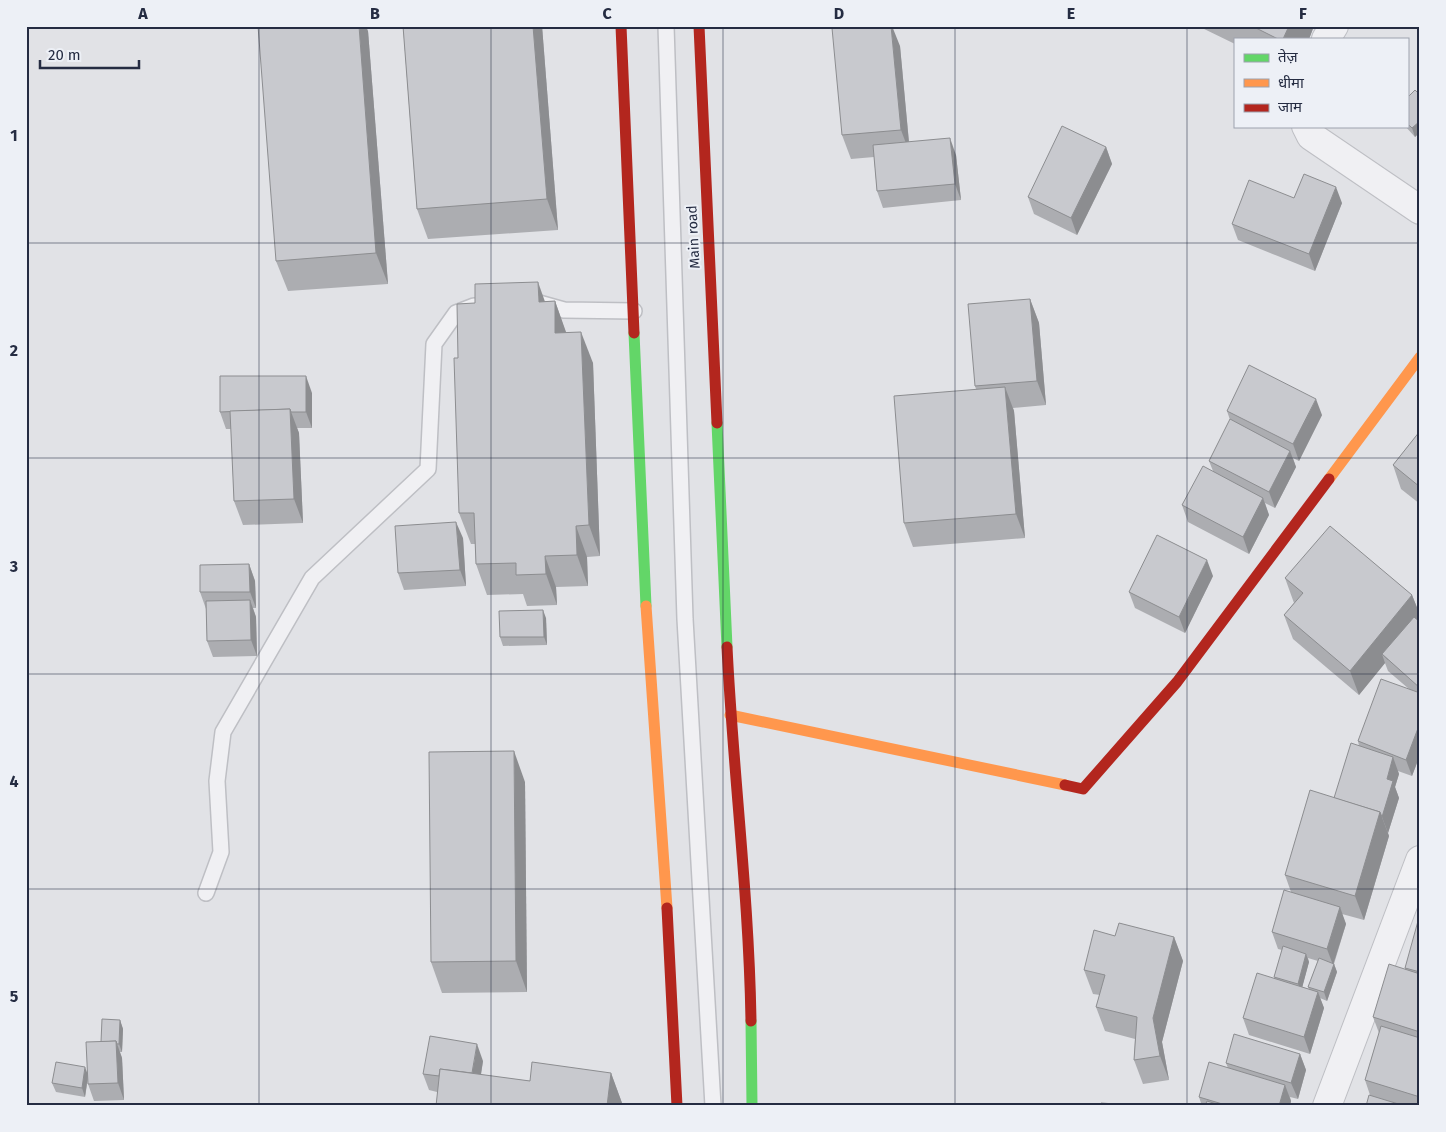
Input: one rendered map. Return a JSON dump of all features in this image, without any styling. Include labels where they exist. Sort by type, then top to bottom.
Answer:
[{"type":"main road","points":[[621,26],[647,618],[671,968],[677,1106]]},
{"type":"main road","name":"Main road","points":[[699,26],[730,716],[750,971],[752,1106]]},
{"type":"main road","points":[[730,716],[1083,789],[1177,682],[1420,357]]},
{"type":"street","points":[[1327,38],[1334,26]]},
{"type":"street","points":[[1307,128],[1311,136],[1420,210]]},
{"type":"street","points":[[1327,1106],[1420,860]]},
{"type":"lane","points":[[666,26],[685,618],[713,1106]]},
{"type":"lane","points":[[520,298],[564,310],[634,311]]},
{"type":"lane","points":[[206,893],[221,852],[218,781],[223,732],[312,578],[428,469],[434,344],[456,313],[488,300]]},
{"type":"building","points":[[258,26],[359,26],[376,253],[276,261]]},
{"type":"building","points":[[403,26],[533,26],[547,199],[417,209]]},
{"type":"building","points":[[891,26],[901,130],[842,135],[832,28]]},
{"type":"building","points":[[1252,26],[1289,26],[1283,38],[1276,38]]},
{"type":"building","points":[[1415,90],[1420,95],[1420,121],[1412,128],[1408,124],[1408,97]]},
{"type":"building","points":[[1062,126],[1106,147],[1071,218],[1028,197]]},
{"type":"building","points":[[950,138],[955,184],[877,191],[873,145]]},
{"type":"building","points":[[1304,174],[1336,187],[1309,254],[1232,224],[1249,180],[1294,198]]},
{"type":"building","points":[[538,282],[539,302],[555,301],[555,333],[581,332],[589,525],[576,526],[577,555],[545,556],[546,574],[516,575],[516,563],[476,564],[474,513],[459,513],[454,358],[458,358],[457,304],[475,303],[475,284]]},
{"type":"building","points":[[1030,299],[1037,381],[975,386],[968,304]]},
{"type":"building","points":[[1249,365],[1316,399],[1293,444],[1227,411]]},
{"type":"building","points":[[220,376],[306,376],[306,412],[291,412],[290,409],[220,412]]},
{"type":"building","points":[[1005,387],[1016,514],[904,523],[894,396]]},
{"type":"building","points":[[290,409],[294,499],[234,501],[230,411]]},
{"type":"building","points":[[1230,419],[1290,451],[1269,492],[1209,461]]},
{"type":"building","points":[[1420,431],[1420,487],[1393,465]]},
{"type":"building","points":[[1203,466],[1263,498],[1243,537],[1182,505]]},
{"type":"building","points":[[456,522],[460,570],[398,573],[395,526]]},
{"type":"building","points":[[1330,526],[1412,595],[1350,671],[1284,615],[1303,593],[1285,578]]},
{"type":"building","points":[[1157,535],[1207,560],[1179,617],[1129,592]]},
{"type":"building","points":[[249,564],[250,592],[200,592],[200,565]]},
{"type":"building","points":[[250,600],[251,640],[207,641],[206,601]]},
{"type":"building","points":[[543,610],[544,637],[500,637],[499,611]]},
{"type":"building","points":[[1414,617],[1420,622],[1420,688],[1382,654]]},
{"type":"building","points":[[1381,679],[1420,693],[1420,723],[1406,760],[1358,741]]},
{"type":"building","points":[[1351,743],[1393,757],[1387,779],[1393,781],[1382,817],[1380,812],[1334,798]]},
{"type":"building","points":[[514,751],[516,961],[431,962],[429,752]]},
{"type":"building","points":[[1310,790],[1380,812],[1355,896],[1285,875]]},
{"type":"building","points":[[1284,890],[1340,907],[1327,949],[1272,932]]},
{"type":"building","points":[[1418,921],[1420,921],[1420,972],[1405,968]]},
{"type":"building","points":[[1119,923],[1174,937],[1153,1018],[1160,1056],[1134,1060],[1137,1017],[1096,1007],[1105,975],[1084,970],[1094,930],[1115,936]]},
{"type":"building","points":[[1283,946],[1306,954],[1298,984],[1274,977]]},
{"type":"building","points":[[1319,958],[1334,964],[1324,992],[1308,987]]},
{"type":"building","points":[[1389,964],[1420,974],[1420,1032],[1373,1017]]},
{"type":"building","points":[[1257,973],[1318,992],[1304,1037],[1243,1018]]},
{"type":"building","points":[[102,1019],[120,1020],[119,1044],[116,1041],[101,1042]]},
{"type":"building","points":[[1381,1026],[1420,1038],[1420,1097],[1365,1080]]},
{"type":"building","points":[[1234,1034],[1300,1054],[1291,1083],[1226,1063]]},
{"type":"building","points":[[430,1036],[477,1044],[472,1073],[440,1069],[439,1076],[423,1074]]},
{"type":"building","points":[[116,1041],[118,1083],[88,1084],[86,1042]]},
{"type":"building","points":[[56,1062],[85,1067],[82,1088],[52,1083]]},
{"type":"building","points":[[532,1062],[611,1073],[607,1106],[436,1106],[440,1069],[530,1081]]},
{"type":"building","points":[[1209,1062],[1285,1085],[1279,1106],[1229,1106],[1199,1097]]},
{"type":"building","points":[[1369,1095],[1405,1106],[1366,1106]]},
{"type":"building","points":[[1207,1101],[1223,1106],[1205,1106]]},
{"type":"building","points":[[1101,1103],[1144,1106],[1100,1106]]},
{"type":"traffic: fast","points":[[634,333],[646,606]]},
{"type":"traffic: fast","points":[[717,423],[727,647]]},
{"type":"traffic: fast","points":[[751,1021],[752,1106]]},
{"type":"traffic: slow","points":[[1329,479],[1420,357]]},
{"type":"traffic: slow","points":[[646,606],[667,908]]},
{"type":"traffic: slow","points":[[730,715],[1065,785]]},
{"type":"traffic: jam","points":[[621,26],[634,333]]},
{"type":"traffic: jam","points":[[699,26],[717,423]]},
{"type":"traffic: jam","points":[[1065,785],[1083,789],[1177,682],[1329,479]]},
{"type":"traffic: jam","points":[[727,647],[747,927],[751,1021]]},
{"type":"traffic: jam","points":[[667,908],[677,1106]]}]
